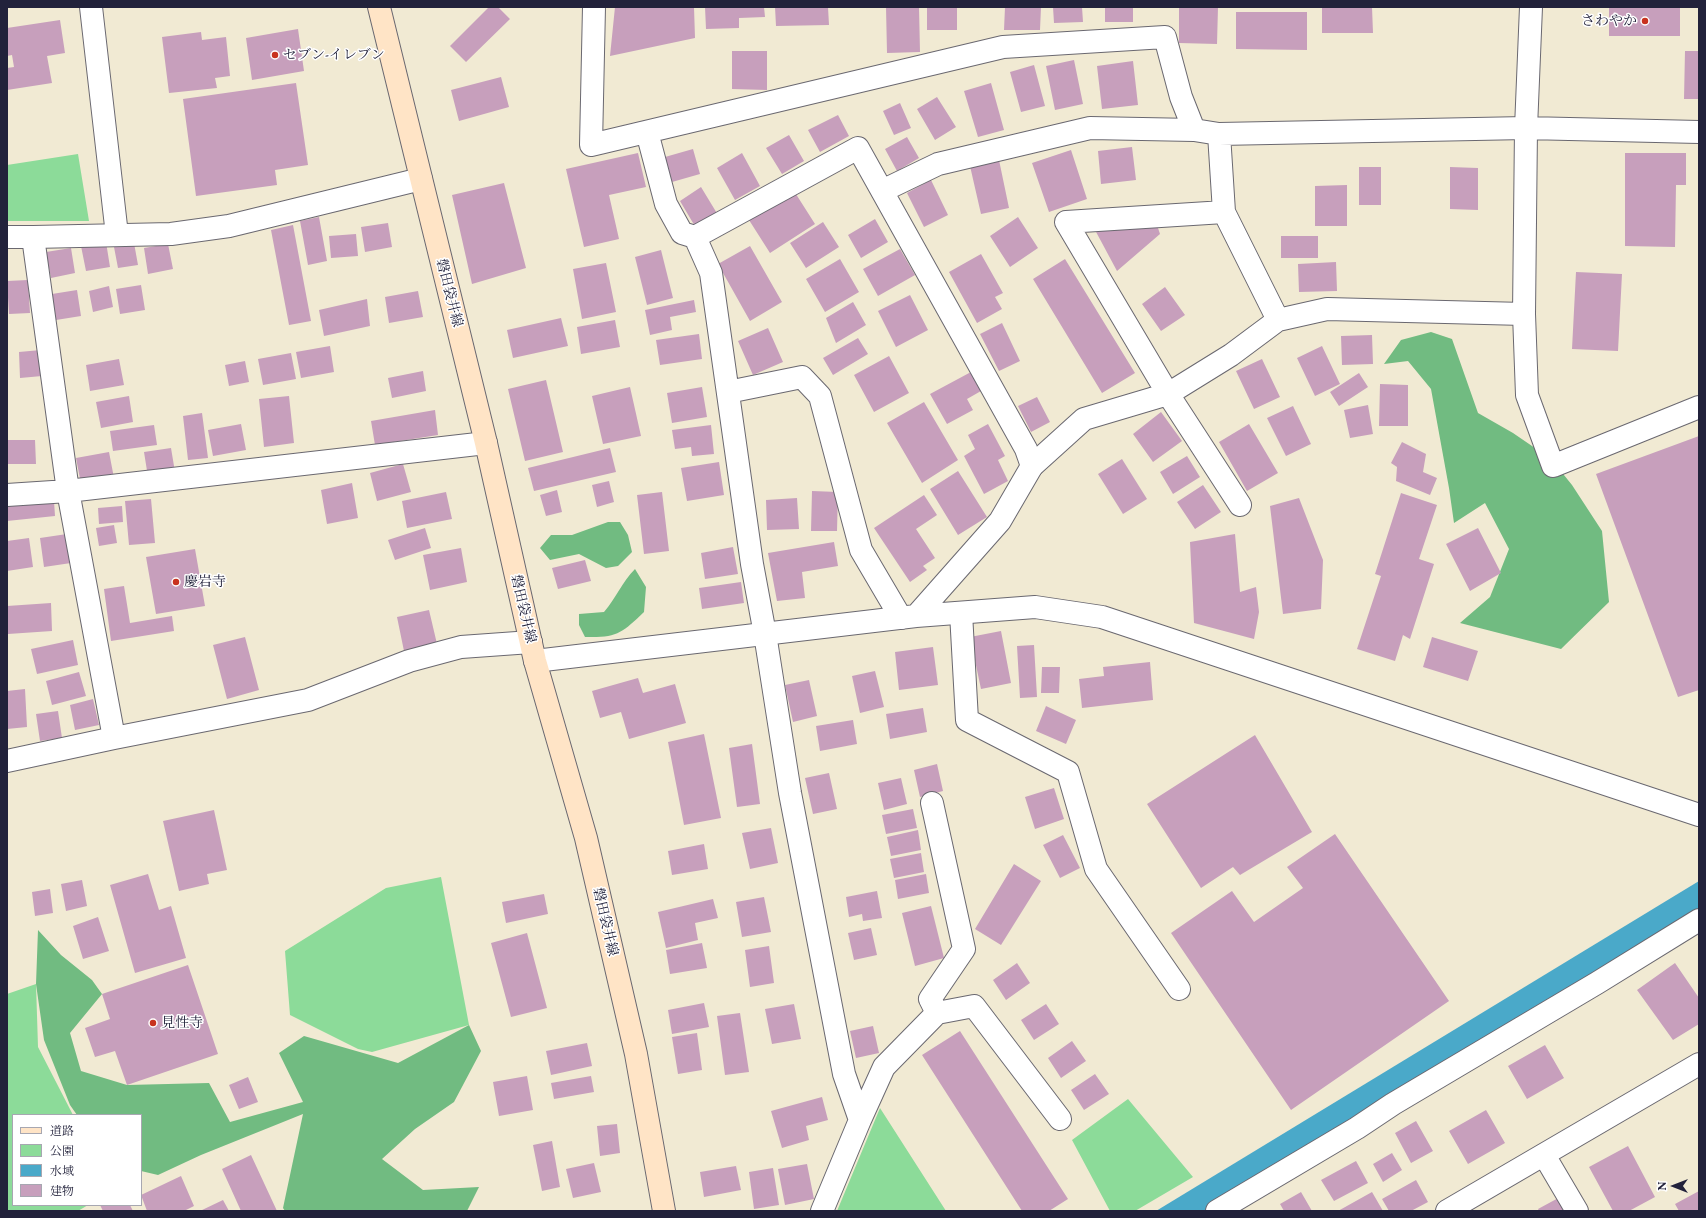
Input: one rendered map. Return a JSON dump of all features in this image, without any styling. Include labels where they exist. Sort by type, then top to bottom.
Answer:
[{"type":"main road","name":"磐田袋井線","points":[[379,7],[486,443],[533,651],[590,853],[636,1054],[662,1211]]},
{"type":"street","points":[[91,7],[117,235]]},
{"type":"street","points":[[594,7],[591,145],[1002,47],[1164,37],[1181,97],[1194,130]]},
{"type":"street","points":[[1531,7],[1526,128],[1524,314],[1527,395],[1553,466],[1699,407]]},
{"type":"street","points":[[882,191],[938,164],[1090,128],[1194,130],[1219,134],[1526,128],[1699,132]]},
{"type":"street","points":[[647,132],[666,204],[682,232],[695,237],[711,273],[752,564],[765,634],[790,793],[844,1074],[860,1120]]},
{"type":"street","points":[[1219,134],[1224,212],[1278,320]]},
{"type":"street","points":[[695,237],[858,148],[1022,442],[1032,466]]},
{"type":"street","points":[[7,237],[171,234],[229,226],[421,179]]},
{"type":"street","points":[[1224,212],[1066,222],[1168,394],[1240,505]]},
{"type":"street","points":[[33,237],[68,491],[114,738]]},
{"type":"street","points":[[908,617],[1000,521],[1032,466],[1084,419],[1168,394],[1231,355],[1278,320],[1327,308],[1524,314]]},
{"type":"street","points":[[728,392],[802,377],[820,396],[861,550],[908,617]]},
{"type":"street","points":[[7,495],[68,491],[486,443]]},
{"type":"street","points":[[7,761],[114,738],[308,700],[408,661],[461,647],[533,651],[765,634],[908,617],[1035,607],[1102,617],[1699,815]]},
{"type":"street","points":[[961,613],[967,720],[1068,772],[1096,869],[1179,989]]},
{"type":"street","points":[[932,803],[964,949],[930,999],[937,1013]]},
{"type":"street","points":[[1217,1211],[1357,1128],[1393,1104],[1597,984],[1699,920]]},
{"type":"street","points":[[822,1211],[884,1067],[937,1013],[974,1006],[1060,1119]]},
{"type":"street","points":[[1447,1211],[1699,1064]]},
{"type":"street","points":[[1544,1155],[1577,1211]]},
{"type":"green space","points":[[78,154],[89,221],[7,221],[7,165]]},
{"type":"green space","points":[[1431,332],[1452,339],[1478,413],[1513,433],[1551,459],[1572,485],[1602,531],[1609,602],[1561,649],[1460,623],[1490,597],[1509,549],[1485,503],[1454,523],[1431,389],[1408,361],[1384,364],[1401,340]]},
{"type":"green space","points":[[608,522],[620,522],[628,535],[632,552],[618,566],[606,568],[579,554],[550,560],[540,548],[551,535],[572,535]]},
{"type":"green space","points":[[635,569],[646,587],[644,612],[630,625],[618,633],[605,636],[585,637],[579,625],[579,614],[604,612],[626,579]]},
{"type":"green space","points":[[441,877],[469,1025],[372,1052],[358,1049],[290,1015],[285,951],[386,888]]},
{"type":"green space","points":[[38,930],[61,955],[92,980],[102,994],[70,1033],[81,1071],[127,1085],[209,1083],[230,1122],[303,1102],[279,1053],[304,1036],[398,1063],[469,1025],[481,1051],[454,1102],[415,1129],[382,1159],[423,1190],[479,1187],[467,1211],[285,1211],[283,1208],[303,1114],[201,1155],[158,1175],[142,1171],[142,1114],[76,1114],[70,1105],[44,1040],[36,984]]},
{"type":"green space","points":[[36,984],[38,1047],[72,1114],[12,1114],[12,1206],[86,1206],[78,1211],[8,1211],[7,1209],[7,994]]},
{"type":"green space","points":[[1128,1099],[1193,1177],[1135,1211],[1110,1211],[1072,1140]]},
{"type":"green space","points":[[880,1108],[946,1211],[837,1211]]},
{"type":"water","points":[[1699,881],[1699,917],[1206,1211],[1156,1211]]},
{"type":"building","points":[[489,7],[498,7],[510,19],[466,62],[450,46]]},
{"type":"building","points":[[615,7],[694,7],[695,38],[610,56]]},
{"type":"building","points":[[705,7],[764,7],[765,17],[739,18],[739,28],[706,29]]},
{"type":"building","points":[[775,7],[828,7],[829,25],[776,26]]},
{"type":"building","points":[[886,7],[919,7],[920,52],[887,53]]},
{"type":"building","points":[[927,7],[957,7],[957,30],[927,30]]},
{"type":"building","points":[[1005,7],[1041,7],[1040,30],[1004,30]]},
{"type":"building","points":[[1053,7],[1082,7],[1083,22],[1054,23]]},
{"type":"building","points":[[1105,7],[1133,7],[1133,22],[1105,22]]},
{"type":"building","points":[[1179,7],[1218,7],[1217,44],[1179,43]]},
{"type":"building","points":[[1322,7],[1372,7],[1373,33],[1322,33]]},
{"type":"building","name":"さわやか","points":[[1609,7],[1680,7],[1680,36],[1609,36]]},
{"type":"building","points":[[1236,12],[1307,12],[1307,50],[1236,49]]},
{"type":"building","points":[[60,20],[65,53],[47,56],[52,83],[7,90],[7,68],[14,67],[12,55],[7,56],[7,28]]},
{"type":"building","name":"セブン-イレブン","points":[[298,29],[304,71],[252,80],[246,38]]},
{"type":"building","points":[[201,32],[202,40],[226,37],[230,76],[215,78],[217,88],[169,93],[162,37]]},
{"type":"building","points":[[732,51],[767,51],[767,90],[732,89]]},
{"type":"building","points":[[1685,51],[1699,51],[1699,99],[1684,99]]},
{"type":"building","points":[[1074,60],[1083,104],[1055,110],[1046,66]]},
{"type":"building","points":[[1133,61],[1138,105],[1102,109],[1097,66]]},
{"type":"building","points":[[1034,65],[1045,106],[1021,112],[1010,72]]},
{"type":"building","points":[[501,77],[509,107],[459,121],[451,90]]},
{"type":"building","points":[[296,83],[308,165],[275,170],[277,185],[196,196],[183,99]]},
{"type":"building","points":[[991,83],[1004,130],[978,137],[964,91]]},
{"type":"building","points":[[937,97],[956,127],[935,140],[917,109]]},
{"type":"building","points":[[900,103],[911,128],[894,135],[883,111]]},
{"type":"building","points":[[838,115],[849,136],[820,152],[808,130]]},
{"type":"building","points":[[789,135],[804,161],[782,174],[766,148]]},
{"type":"building","points":[[907,137],[919,158],[897,171],[885,149]]},
{"type":"building","points":[[1132,147],[1136,180],[1101,184],[1098,151]]},
{"type":"building","points":[[693,149],[700,174],[672,182],[665,157]]},
{"type":"building","points":[[1071,150],[1087,199],[1049,212],[1032,163]]},
{"type":"building","points":[[638,153],[646,187],[609,195],[619,239],[584,247],[566,169]]},
{"type":"building","points":[[742,153],[760,186],[735,200],[717,168]]},
{"type":"building","points":[[1625,153],[1686,153],[1686,185],[1676,185],[1675,247],[1625,246]]},
{"type":"building","points":[[999,160],[1009,208],[981,214],[970,166]]},
{"type":"building","points":[[1359,167],[1381,167],[1381,205],[1359,205]]},
{"type":"building","points":[[1450,167],[1478,168],[1478,210],[1450,209]]},
{"type":"building","points":[[931,180],[948,215],[924,227],[907,193]]},
{"type":"building","points":[[504,183],[526,268],[472,284],[452,195]]},
{"type":"building","points":[[1347,185],[1347,226],[1315,226],[1315,186]]},
{"type":"building","points":[[701,187],[718,215],[696,228],[680,201]]},
{"type":"building","points":[[794,191],[815,224],[770,253],[749,220]]},
{"type":"building","points":[[319,217],[327,261],[308,265],[300,221]]},
{"type":"building","points":[[1018,217],[1038,248],[1010,267],[990,236]]},
{"type":"building","points":[[875,219],[888,242],[861,258],[848,235]]},
{"type":"building","points":[[823,222],[839,247],[806,268],[790,243]]},
{"type":"building","points":[[388,223],[392,247],[365,252],[361,227]]},
{"type":"building","points":[[293,225],[311,321],[289,325],[271,230]]},
{"type":"building","points":[[1157,225],[1160,234],[1117,271],[1095,230]]},
{"type":"building","points":[[356,234],[358,256],[331,258],[329,236]]},
{"type":"building","points":[[1281,236],[1318,236],[1318,258],[1281,258]]},
{"type":"building","points":[[106,242],[110,267],[86,271],[81,246]]},
{"type":"building","points":[[134,243],[138,265],[118,268],[114,247]]},
{"type":"building","points":[[168,244],[173,269],[148,274],[144,248]]},
{"type":"building","points":[[750,246],[782,302],[750,321],[718,264]]},
{"type":"building","points":[[71,248],[75,273],[51,278],[46,252]]},
{"type":"building","points":[[900,249],[915,275],[878,296],[863,269]]},
{"type":"building","points":[[661,250],[673,298],[647,305],[635,257]]},
{"type":"building","points":[[981,254],[1003,293],[995,297],[1002,309],[977,323],[949,272]]},
{"type":"building","points":[[840,259],[859,292],[825,312],[806,279]]},
{"type":"building","points":[[1065,259],[1135,373],[1102,393],[1033,279]]},
{"type":"building","points":[[1336,262],[1337,291],[1299,292],[1298,264]]},
{"type":"building","points":[[606,263],[616,312],[582,319],[573,269]]},
{"type":"building","points":[[1576,272],[1622,274],[1618,351],[1572,349]]},
{"type":"building","points":[[28,280],[30,313],[9,314],[7,281]]},
{"type":"building","points":[[141,285],[145,310],[120,314],[116,289]]},
{"type":"building","points":[[109,286],[113,307],[93,312],[89,291]]},
{"type":"building","points":[[1165,287],[1185,315],[1161,331],[1142,304]]},
{"type":"building","points":[[77,290],[81,316],[56,320],[52,294]]},
{"type":"building","points":[[418,291],[423,317],[389,323],[385,297]]},
{"type":"building","points":[[910,295],[928,330],[896,347],[878,311]]},
{"type":"building","points":[[367,299],[370,326],[324,336],[319,310]]},
{"type":"building","points":[[694,300],[696,312],[670,317],[672,330],[650,335],[645,310]]},
{"type":"building","points":[[853,302],[866,325],[836,343],[826,318]]},
{"type":"building","points":[[561,318],[568,346],[513,358],[507,330]]},
{"type":"building","points":[[615,320],[620,347],[581,354],[577,327]]},
{"type":"building","points":[[1002,323],[1020,361],[999,371],[980,334]]},
{"type":"building","points":[[768,328],[783,362],[753,375],[738,341]]},
{"type":"building","points":[[699,334],[702,359],[660,365],[656,340]]},
{"type":"building","points":[[1372,335],[1373,364],[1342,365],[1341,336]]},
{"type":"building","points":[[858,338],[868,354],[833,375],[823,358]]},
{"type":"building","points":[[330,346],[334,372],[301,378],[296,352]]},
{"type":"building","points":[[1322,346],[1340,384],[1315,396],[1297,358]]},
{"type":"building","points":[[41,350],[42,376],[20,378],[19,352]]},
{"type":"building","points":[[291,353],[296,379],[263,385],[258,359]]},
{"type":"building","points":[[889,356],[909,393],[874,412],[854,375]]},
{"type":"building","points":[[119,359],[124,385],[90,391],[86,365]]},
{"type":"building","points":[[1262,359],[1280,397],[1254,409],[1236,371]]},
{"type":"building","points":[[245,361],[249,382],[229,386],[225,365]]},
{"type":"building","points":[[423,371],[426,391],[392,398],[388,378]]},
{"type":"building","points":[[971,372],[981,391],[967,399],[973,410],[947,424],[930,394]]},
{"type":"building","points":[[1359,373],[1368,387],[1339,406],[1330,392]]},
{"type":"building","points":[[546,380],[563,452],[525,461],[508,389]]},
{"type":"building","points":[[1380,384],[1408,385],[1408,426],[1379,426]]},
{"type":"building","points":[[630,387],[641,436],[603,444],[592,396]]},
{"type":"building","points":[[702,387],[707,417],[672,423],[667,393]]},
{"type":"building","points":[[129,396],[133,422],[101,428],[96,402]]},
{"type":"building","points":[[289,396],[294,443],[264,447],[259,399]]},
{"type":"building","points":[[1037,397],[1050,422],[1031,432],[1018,406]]},
{"type":"building","points":[[924,402],[958,460],[922,483],[887,423]]},
{"type":"building","points":[[1368,405],[1373,434],[1350,438],[1344,410]]},
{"type":"building","points":[[1293,406],[1311,444],[1286,456],[1267,418]]},
{"type":"building","points":[[435,410],[438,435],[375,445],[371,421]]},
{"type":"building","points":[[1161,412],[1182,441],[1153,462],[1133,434]]},
{"type":"building","points":[[202,413],[208,458],[188,460],[183,416]]},
{"type":"building","points":[[241,424],[246,450],[213,456],[208,430]]},
{"type":"building","points":[[988,424],[1005,456],[998,460],[1008,481],[984,494],[964,456],[975,449],[968,435]]},
{"type":"building","points":[[1249,424],[1278,473],[1247,491],[1219,442]]},
{"type":"building","points":[[154,425],[157,445],[113,451],[110,431]]},
{"type":"building","points":[[711,425],[714,454],[692,456],[691,447],[675,449],[672,430]]},
{"type":"building","points":[[1699,436],[1699,690],[1678,697],[1596,474]]},
{"type":"building","points":[[7,440],[35,440],[36,464],[7,464]]},
{"type":"building","points":[[1402,442],[1426,454],[1423,472],[1437,478],[1430,495],[1396,481],[1397,467],[1391,463]]},
{"type":"building","points":[[171,448],[175,472],[148,477],[144,452]]},
{"type":"building","points":[[610,448],[616,472],[534,491],[528,468]]},
{"type":"building","points":[[109,452],[114,478],[81,484],[76,458]]},
{"type":"building","points":[[1187,456],[1200,477],[1173,494],[1160,472]]},
{"type":"building","points":[[1122,459],[1147,499],[1123,514],[1098,474]]},
{"type":"building","points":[[719,462],[724,495],[687,501],[681,468]]},
{"type":"building","points":[[403,464],[411,492],[377,501],[370,473]]},
{"type":"building","points":[[958,471],[987,517],[958,535],[930,489]]},
{"type":"building","points":[[609,481],[614,502],[597,507],[592,485]]},
{"type":"building","points":[[352,483],[358,518],[327,524],[321,490]]},
{"type":"building","points":[[1203,485],[1221,512],[1195,529],[1177,502]]},
{"type":"building","points":[[557,490],[562,512],[546,516],[540,495]]},
{"type":"building","points":[[812,491],[838,492],[837,531],[811,531]]},
{"type":"building","points":[[446,492],[452,519],[407,528],[402,501]]},
{"type":"building","points":[[662,492],[669,551],[644,554],[637,495]]},
{"type":"building","points":[[1401,493],[1437,505],[1419,559],[1434,564],[1410,639],[1403,635],[1395,661],[1357,649],[1381,576],[1375,574]]},
{"type":"building","points":[[924,495],[937,515],[916,529],[935,558],[923,566],[927,570],[910,582],[874,528]]},
{"type":"building","points":[[797,498],[799,529],[767,530],[766,500]]},
{"type":"building","points":[[1299,498],[1323,560],[1321,609],[1283,614],[1270,506]]},
{"type":"building","points":[[151,499],[155,543],[129,545],[125,501]]},
{"type":"building","points":[[54,501],[55,516],[7,521],[7,505]]},
{"type":"building","points":[[122,506],[123,522],[99,524],[98,508]]},
{"type":"building","points":[[114,525],[117,543],[99,546],[96,528]]},
{"type":"building","points":[[425,528],[431,548],[395,560],[388,540]]},
{"type":"building","points":[[1478,528],[1501,573],[1470,591],[1446,544]]},
{"type":"building","points":[[67,534],[71,563],[44,567],[40,538]]},
{"type":"building","points":[[1235,534],[1240,592],[1256,587],[1259,612],[1254,639],[1194,623],[1190,542]]},
{"type":"building","points":[[29,538],[33,567],[7,571],[7,541]]},
{"type":"building","points":[[834,542],[838,566],[802,572],[805,598],[777,601],[768,553]]},
{"type":"building","points":[[733,547],[738,574],[705,579],[701,553]]},
{"type":"building","points":[[461,548],[467,582],[430,590],[423,555]]},
{"type":"building","name":"慶岩寺","points":[[195,549],[205,606],[156,614],[146,557]]},
{"type":"building","points":[[585,560],[591,581],[558,589],[552,568]]},
{"type":"building","points":[[741,582],[744,603],[702,609],[699,588]]},
{"type":"building","points":[[124,586],[130,623],[172,616],[174,631],[111,641],[104,589]]},
{"type":"building","points":[[51,603],[52,631],[8,634],[7,606]]},
{"type":"building","points":[[429,610],[437,644],[404,651],[397,617]]},
{"type":"building","points":[[1001,631],[1011,683],[981,689],[970,637]]},
{"type":"building","points":[[245,637],[259,690],[227,699],[213,645]]},
{"type":"building","points":[[1432,637],[1478,651],[1468,681],[1423,667]]},
{"type":"building","points":[[73,640],[78,665],[37,674],[31,649]]},
{"type":"building","points":[[1034,645],[1037,697],[1020,698],[1017,646]]},
{"type":"building","points":[[933,647],[938,685],[899,690],[895,652]]},
{"type":"building","points":[[1150,662],[1153,700],[1082,708],[1079,679],[1104,676],[1103,667]]},
{"type":"building","points":[[1042,667],[1060,667],[1059,693],[1041,693]]},
{"type":"building","points":[[875,671],[884,707],[860,713],[852,676]]},
{"type":"building","points":[[79,672],[86,696],[52,705],[46,681]]},
{"type":"building","points":[[638,678],[643,693],[675,684],[686,723],[629,739],[621,712],[600,718],[592,691]]},
{"type":"building","points":[[809,680],[817,716],[793,722],[785,685]]},
{"type":"building","points":[[25,689],[27,727],[7,729],[7,691]]},
{"type":"building","points":[[93,699],[99,725],[75,730],[70,705]]},
{"type":"building","points":[[1046,706],[1076,720],[1066,744],[1036,731]]},
{"type":"building","points":[[923,708],[927,732],[890,739],[886,714]]},
{"type":"building","points":[[58,711],[62,738],[40,741],[36,714]]},
{"type":"building","points":[[853,720],[857,744],[820,751],[816,726]]},
{"type":"building","points":[[704,734],[721,818],[684,825],[668,742]]},
{"type":"building","points":[[1255,735],[1312,832],[1240,875],[1233,867],[1201,888],[1147,804]]},
{"type":"building","points":[[752,744],[760,804],[737,807],[729,748]]},
{"type":"building","points":[[937,764],[943,791],[920,797],[914,770]]},
{"type":"building","points":[[829,773],[837,809],[813,814],[805,778]]},
{"type":"building","points":[[901,778],[907,804],[884,810],[878,783]]},
{"type":"building","points":[[1054,788],[1064,819],[1035,829],[1025,797]]},
{"type":"building","points":[[913,809],[917,828],[886,834],[882,815]]},
{"type":"building","points":[[214,810],[227,870],[207,874],[209,884],[179,891],[163,821]]},
{"type":"building","points":[[771,828],[778,863],[750,869],[742,833]]},
{"type":"building","points":[[918,830],[921,850],[891,856],[887,837]]},
{"type":"building","points":[[1335,834],[1449,1001],[1291,1110],[1171,933],[1232,891],[1254,922],[1303,888],[1287,867]]},
{"type":"building","points":[[1063,835],[1080,868],[1060,878],[1043,845]]},
{"type":"building","points":[[704,844],[708,869],[672,875],[668,851]]},
{"type":"building","points":[[921,853],[924,872],[894,878],[890,859]]},
{"type":"building","points":[[1014,864],[1041,881],[1001,945],[975,929]]},
{"type":"building","points":[[148,874],[159,910],[171,906],[186,958],[135,973],[110,885]]},
{"type":"building","points":[[926,874],[929,893],[898,899],[895,880]]},
{"type":"building","points":[[82,880],[87,906],[66,911],[61,884]]},
{"type":"building","points":[[50,889],[53,913],[35,916],[32,892]]},
{"type":"building","points":[[877,891],[882,918],[863,921],[862,914],[849,917],[846,897]]},
{"type":"building","points":[[544,894],[548,914],[506,923],[502,902]]},
{"type":"building","points":[[764,897],[771,932],[742,937],[736,902]]},
{"type":"building","points":[[713,899],[718,918],[695,923],[698,940],[666,948],[658,912]]},
{"type":"building","points":[[931,906],[944,958],[915,966],[902,913]]},
{"type":"building","points":[[98,917],[109,951],[83,959],[73,926]]},
{"type":"building","points":[[871,928],[877,955],[854,960],[848,933]]},
{"type":"building","points":[[527,933],[547,1008],[511,1017],[491,943]]},
{"type":"building","points":[[702,943],[707,968],[670,974],[666,950]]},
{"type":"building","points":[[769,946],[774,983],[750,987],[745,950]]},
{"type":"building","points":[[1017,963],[1030,983],[1006,1000],[993,980]]},
{"type":"building","points":[[1675,963],[1699,998],[1699,1024],[1673,1040],[1637,990]]},
{"type":"building","name":"見性寺","points":[[188,965],[218,1054],[127,1085],[115,1051],[95,1057],[85,1028],[110,1019],[102,994]]},
{"type":"building","points":[[704,1003],[709,1027],[672,1034],[668,1010]]},
{"type":"building","points":[[794,1004],[801,1039],[772,1044],[765,1009]]},
{"type":"building","points":[[1046,1004],[1059,1024],[1034,1040],[1021,1020]]},
{"type":"building","points":[[740,1013],[749,1072],[725,1075],[717,1016]]},
{"type":"building","points":[[873,1026],[879,1053],[856,1058],[850,1031]]},
{"type":"building","points":[[960,1031],[1068,1199],[1049,1211],[1022,1211],[922,1055]]},
{"type":"building","points":[[697,1033],[702,1070],[678,1074],[672,1037]]},
{"type":"building","points":[[1072,1041],[1086,1061],[1061,1078],[1048,1058]]},
{"type":"building","points":[[587,1043],[592,1066],[551,1075],[546,1051]]},
{"type":"building","points":[[1545,1045],[1564,1078],[1527,1099],[1508,1066]]},
{"type":"building","points":[[1095,1074],[1109,1094],[1084,1110],[1071,1090]]},
{"type":"building","points":[[527,1076],[533,1110],[499,1116],[493,1082]]},
{"type":"building","points":[[591,1076],[594,1092],[554,1099],[551,1083]]},
{"type":"building","points":[[248,1077],[258,1102],[239,1109],[229,1085]]},
{"type":"building","points":[[822,1097],[828,1120],[806,1126],[809,1140],[782,1148],[771,1111]]},
{"type":"building","points":[[1486,1110],[1505,1143],[1468,1164],[1449,1131]]},
{"type":"building","points":[[1416,1121],[1433,1151],[1411,1163],[1395,1133]]},
{"type":"building","points":[[617,1124],[620,1153],[600,1156],[597,1126]]},
{"type":"building","points":[[552,1141],[560,1187],[542,1191],[533,1145]]},
{"type":"building","points":[[1628,1146],[1655,1197],[1629,1211],[1613,1211],[1589,1167]]},
{"type":"building","points":[[1392,1153],[1402,1170],[1383,1182],[1373,1164]]},
{"type":"building","points":[[251,1155],[277,1211],[241,1211],[222,1169]]},
{"type":"building","points":[[1356,1161],[1368,1183],[1334,1201],[1321,1180]]},
{"type":"building","points":[[594,1163],[601,1192],[573,1198],[566,1169]]},
{"type":"building","points":[[807,1164],[814,1199],[785,1205],[778,1169]]},
{"type":"building","points":[[736,1166],[741,1190],[704,1197],[700,1172]]},
{"type":"building","points":[[773,1168],[779,1205],[754,1209],[749,1172]]},
{"type":"building","points":[[181,1176],[194,1206],[184,1211],[147,1211],[142,1195]]},
{"type":"building","points":[[1416,1180],[1428,1202],[1411,1211],[1389,1211],[1382,1199]]},
{"type":"building","points":[[1699,1191],[1699,1211],[1679,1211],[1675,1204]]},
{"type":"building","points":[[1301,1192],[1312,1211],[1284,1211],[1280,1204]]},
{"type":"building","points":[[1372,1192],[1383,1211],[1338,1211]]},
{"type":"building","points":[[1562,1196],[1570,1211],[1539,1211],[1538,1209]]},
{"type":"building","points":[[223,1200],[229,1211],[200,1211]]},
{"type":"building","points":[[100,1206],[130,1206],[133,1211],[103,1211]]},
{"type":"place","name":"さわやか","points":[[1645,21]]},
{"type":"place","name":"セブン-イレブン","points":[[275,55]]},
{"type":"place","name":"慶岩寺","points":[[176,582]]},
{"type":"place","name":"見性寺","points":[[153,1023]]}]
